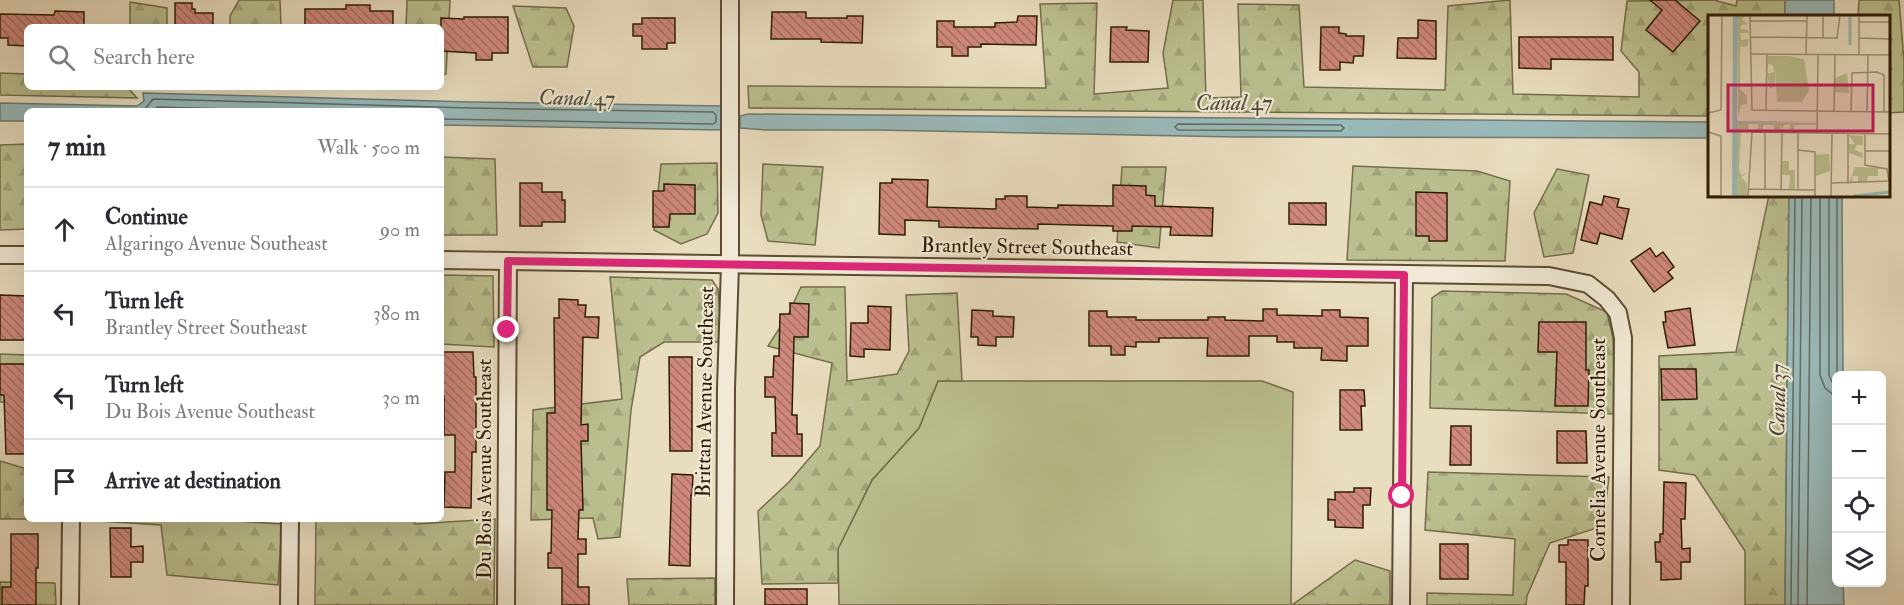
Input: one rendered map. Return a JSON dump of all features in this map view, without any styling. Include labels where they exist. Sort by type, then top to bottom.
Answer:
[{"type":"street","name":"Brittan Avenue Southeast","points":[[725,605],[726,388],[730,265],[730,0]]},
{"type":"street","points":[[0,255],[24,255]]},
{"type":"street","name":"Brantley Street Southeast","points":[[444,260],[1549,276],[1588,284],[1607,299]]},
{"type":"street","name":"Du Bois Avenue Southeast","points":[[506,605],[508,261]]},
{"type":"street","points":[[1401,605],[1404,275]]},
{"type":"street","name":"Cornelia Avenue Southeast","points":[[1607,299],[1618,313],[1623,339],[1621,605]]},
{"type":"street","points":[[70,605],[71,522]]},
{"type":"street","points":[[289,605],[290,522]]},
{"type":"green space","points":[[239,0],[280,0],[281,24],[230,24],[230,16]]},
{"type":"green space","points":[[407,0],[450,0],[446,74],[444,74],[444,24],[406,24]]},
{"type":"green space","points":[[1173,0],[1203,0],[1206,98],[1241,97],[1238,4],[1299,5],[1304,87],[1445,90],[1448,6],[1510,0],[1513,94],[1639,97],[1639,72],[1621,51],[1627,1],[1714,0],[1736,6],[1737,0],[1785,0],[1785,15],[1708,15],[1708,116],[749,108],[748,86],[1046,88],[1040,4],[1097,3],[1094,94],[1168,88],[1163,53]]},
{"type":"green space","points":[[1859,0],[1899,0],[1904,61],[1904,112],[1889,113],[1889,15],[1858,15]]},
{"type":"green space","points":[[130,2],[167,8],[167,24],[130,24]]},
{"type":"green space","points":[[513,6],[566,8],[574,26],[567,67],[533,67]]},
{"type":"green space","points":[[0,73],[24,74],[24,90],[130,90],[137,98],[0,95]]},
{"type":"green space","points":[[24,144],[24,229],[0,230],[0,145]]},
{"type":"green space","points":[[444,157],[495,159],[497,235],[444,235]]},
{"type":"green space","points":[[717,163],[718,213],[707,234],[681,244],[654,230],[661,164]]},
{"type":"green space","points":[[763,164],[823,167],[815,245],[768,241],[761,215]]},
{"type":"green space","points":[[1353,166],[1477,171],[1510,181],[1505,261],[1347,260]]},
{"type":"green space","points":[[1122,167],[1166,167],[1159,248],[1117,242]]},
{"type":"green space","points":[[1557,169],[1589,175],[1573,253],[1544,257],[1534,213]]},
{"type":"green space","points":[[1769,196],[1789,196],[1785,605],[1745,605],[1745,551],[1695,475],[1659,470],[1659,356],[1736,352]]},
{"type":"green space","points":[[444,275],[493,276],[494,347],[444,344]]},
{"type":"green space","points":[[610,277],[712,280],[718,289],[722,342],[664,342],[640,357],[631,410],[620,537],[598,539],[593,518],[531,520],[533,410],[622,399]]},
{"type":"green space","points":[[801,287],[845,287],[847,381],[897,374],[909,351],[906,295],[957,293],[962,381],[938,381],[919,428],[872,480],[838,549],[838,583],[762,584],[758,511],[789,482],[820,446],[832,363],[768,346],[788,315]]},
{"type":"green space","points":[[1442,291],[1566,294],[1607,312],[1613,338],[1615,414],[1430,408],[1432,298]]},
{"type":"green space","points":[[0,354],[24,355],[24,403],[0,402]]},
{"type":"green space","points":[[938,381],[1262,381],[1293,392],[1291,605],[839,605],[838,549],[872,480],[919,428]]},
{"type":"green space","points":[[0,461],[24,468],[24,519],[0,519]]},
{"type":"green space","points":[[1428,472],[1609,477],[1603,526],[1550,543],[1527,596],[1526,605],[1427,605],[1427,593],[1513,595],[1515,539],[1425,530]]},
{"type":"green space","points":[[495,519],[494,605],[315,605],[316,522],[414,522],[415,524]]},
{"type":"green space","points":[[114,522],[282,524],[278,585],[167,575],[161,525]]},
{"type":"green space","points":[[1355,560],[1390,571],[1390,605],[1292,605]]},
{"type":"green space","points":[[715,578],[715,605],[629,605],[627,579]]},
{"type":"green space","points":[[0,582],[55,583],[56,605],[0,605]]},
{"type":"water","points":[[1785,0],[1834,0],[1834,15],[1785,15]]},
{"type":"water","points":[[143,93],[722,106],[722,130],[444,125],[444,108],[24,108],[24,121],[0,121],[0,103],[137,106],[144,101]]},
{"type":"water","points":[[748,114],[1708,122],[1708,138],[1237,137],[766,130],[740,128],[740,116]]},
{"type":"water","points":[[1789,196],[1842,196],[1843,371],[1832,371],[1832,587],[1843,587],[1844,605],[1785,605]]},
{"type":"building","points":[[1650,0],[1675,0],[1700,21],[1673,52],[1646,30],[1662,10]]},
{"type":"building","points":[[175,3],[192,3],[195,13],[213,13],[213,24],[175,24]]},
{"type":"building","points":[[346,5],[370,5],[370,11],[393,11],[393,24],[305,24],[305,9],[346,9]]},
{"type":"building","points":[[55,11],[84,12],[84,24],[24,24],[24,46],[8,45],[8,38],[0,38],[0,14],[54,15]]},
{"type":"building","points":[[772,12],[806,12],[806,18],[863,16],[862,43],[821,42],[821,39],[771,39]]},
{"type":"building","points":[[1018,16],[1037,16],[1036,45],[981,44],[981,47],[968,47],[968,56],[952,56],[952,47],[937,47],[937,21],[954,21],[954,27],[995,27],[995,23],[1017,22]]},
{"type":"building","points":[[464,17],[508,17],[508,53],[492,53],[492,60],[476,60],[476,53],[444,51],[444,24],[441,24],[441,18],[464,19]]},
{"type":"building","points":[[642,18],[675,18],[675,43],[667,43],[667,49],[642,49],[642,36],[633,36],[633,24],[642,24]]},
{"type":"building","points":[[1418,20],[1436,21],[1436,59],[1397,58],[1398,38],[1418,38]]},
{"type":"building","points":[[1111,27],[1149,31],[1148,62],[1110,62]]},
{"type":"building","points":[[1321,27],[1339,27],[1339,33],[1346,34],[1346,36],[1364,36],[1363,56],[1354,56],[1353,63],[1340,62],[1340,70],[1320,70]]},
{"type":"building","points":[[1519,37],[1613,37],[1613,60],[1551,59],[1551,69],[1519,68]]},
{"type":"building","points":[[892,179],[928,180],[927,207],[996,209],[996,199],[1005,199],[1005,196],[1027,196],[1027,207],[1113,206],[1113,185],[1146,186],[1146,195],[1155,196],[1155,206],[1213,208],[1212,236],[1170,235],[1171,227],[1132,226],[1132,231],[1113,231],[1113,226],[1038,224],[1038,229],[939,227],[939,221],[905,220],[905,235],[879,234],[880,183],[892,183]]},
{"type":"building","points":[[520,183],[542,183],[542,192],[562,192],[562,200],[565,200],[565,222],[542,222],[542,226],[520,226]]},
{"type":"building","points":[[664,184],[695,185],[695,214],[670,214],[669,227],[653,227],[653,191],[664,191]]},
{"type":"building","points":[[1416,192],[1447,193],[1447,241],[1429,241],[1429,236],[1416,236]]},
{"type":"building","points":[[1604,196],[1619,199],[1617,207],[1629,209],[1622,239],[1600,233],[1597,244],[1581,240],[1590,202],[1602,205]]},
{"type":"building","points":[[1289,203],[1326,203],[1326,225],[1289,224]]},
{"type":"building","points":[[1650,248],[1656,257],[1663,252],[1674,267],[1668,272],[1673,278],[1654,292],[1631,261]]},
{"type":"building","points":[[0,295],[24,296],[24,340],[0,340]]},
{"type":"building","points":[[559,299],[578,300],[578,305],[586,305],[585,317],[599,317],[598,338],[583,337],[581,425],[588,424],[588,441],[581,441],[583,510],[579,510],[578,539],[586,539],[586,554],[578,554],[578,587],[589,587],[589,605],[562,605],[562,568],[548,568],[548,553],[551,553],[552,510],[547,510],[547,413],[555,413],[554,318],[559,318]]},
{"type":"building","points":[[790,303],[809,304],[808,337],[794,337],[792,415],[797,415],[797,434],[802,434],[802,456],[772,456],[772,433],[776,433],[775,397],[765,397],[765,377],[773,377],[774,356],[779,356],[780,314],[790,314]]},
{"type":"building","points":[[868,306],[891,307],[890,350],[864,349],[864,357],[850,356],[851,323],[868,323]]},
{"type":"building","points":[[1690,308],[1695,345],[1668,348],[1663,322],[1666,322],[1665,312]]},
{"type":"building","points":[[1263,309],[1277,309],[1277,315],[1322,316],[1322,310],[1340,310],[1340,317],[1368,318],[1368,346],[1347,346],[1347,361],[1321,360],[1322,348],[1294,348],[1294,342],[1277,342],[1277,336],[1249,336],[1249,356],[1207,356],[1208,338],[1159,338],[1159,342],[1136,342],[1136,347],[1125,346],[1125,355],[1111,355],[1111,346],[1089,346],[1089,311],[1107,311],[1107,317],[1136,317],[1136,320],[1208,320],[1208,317],[1225,317],[1225,320],[1263,321]]},
{"type":"building","points":[[972,310],[993,311],[993,316],[1014,317],[1013,337],[996,337],[996,346],[978,345],[978,337],[971,337]]},
{"type":"building","points":[[1539,322],[1586,322],[1586,370],[1589,370],[1588,406],[1555,406],[1557,352],[1538,352]]},
{"type":"building","points":[[444,352],[473,352],[474,377],[476,377],[476,452],[472,452],[471,508],[444,507],[445,472],[455,472],[455,435],[444,435]]},
{"type":"building","points":[[669,357],[692,357],[692,451],[670,451]]},
{"type":"building","points":[[0,364],[24,364],[24,454],[6,454],[4,395],[0,395]]},
{"type":"building","points":[[1661,369],[1696,369],[1697,399],[1662,400]]},
{"type":"building","points":[[1340,390],[1364,390],[1365,406],[1361,406],[1362,430],[1340,430]]},
{"type":"building","points":[[1451,426],[1471,426],[1471,465],[1450,465]]},
{"type":"building","points":[[1557,431],[1586,431],[1587,463],[1557,463]]},
{"type":"building","points":[[672,474],[693,475],[690,566],[669,565]]},
{"type":"building","points":[[1664,482],[1686,483],[1685,519],[1681,519],[1682,549],[1690,548],[1690,562],[1681,562],[1681,579],[1661,580],[1661,562],[1656,562],[1655,542],[1660,542],[1660,534],[1663,534]]},
{"type":"building","points":[[1354,488],[1371,488],[1370,505],[1363,505],[1363,528],[1335,527],[1335,520],[1328,520],[1328,499],[1335,500],[1335,492],[1354,492]]},
{"type":"building","points":[[110,528],[131,528],[131,547],[143,546],[143,562],[131,562],[131,577],[111,577]]},
{"type":"building","points":[[11,534],[38,534],[36,605],[2,605],[2,587],[11,587]]},
{"type":"building","points":[[1568,540],[1588,540],[1588,586],[1585,586],[1584,605],[1566,605],[1566,562],[1559,562],[1559,545],[1568,545]]},
{"type":"building","points":[[1440,544],[1468,544],[1468,579],[1440,579]]},
{"type":"building","points":[[765,589],[807,589],[807,605],[765,605]]},
{"type":"route","points":[[507,330],[508,261],[1404,275],[1402,496]]},
{"type":"water label","name":"Canal 47","points":[[577,98]]},
{"type":"water label","name":"Canal 47","points":[[1234,103]]},
{"type":"water label","name":"Canal 37","points":[[1778,400]]}]
